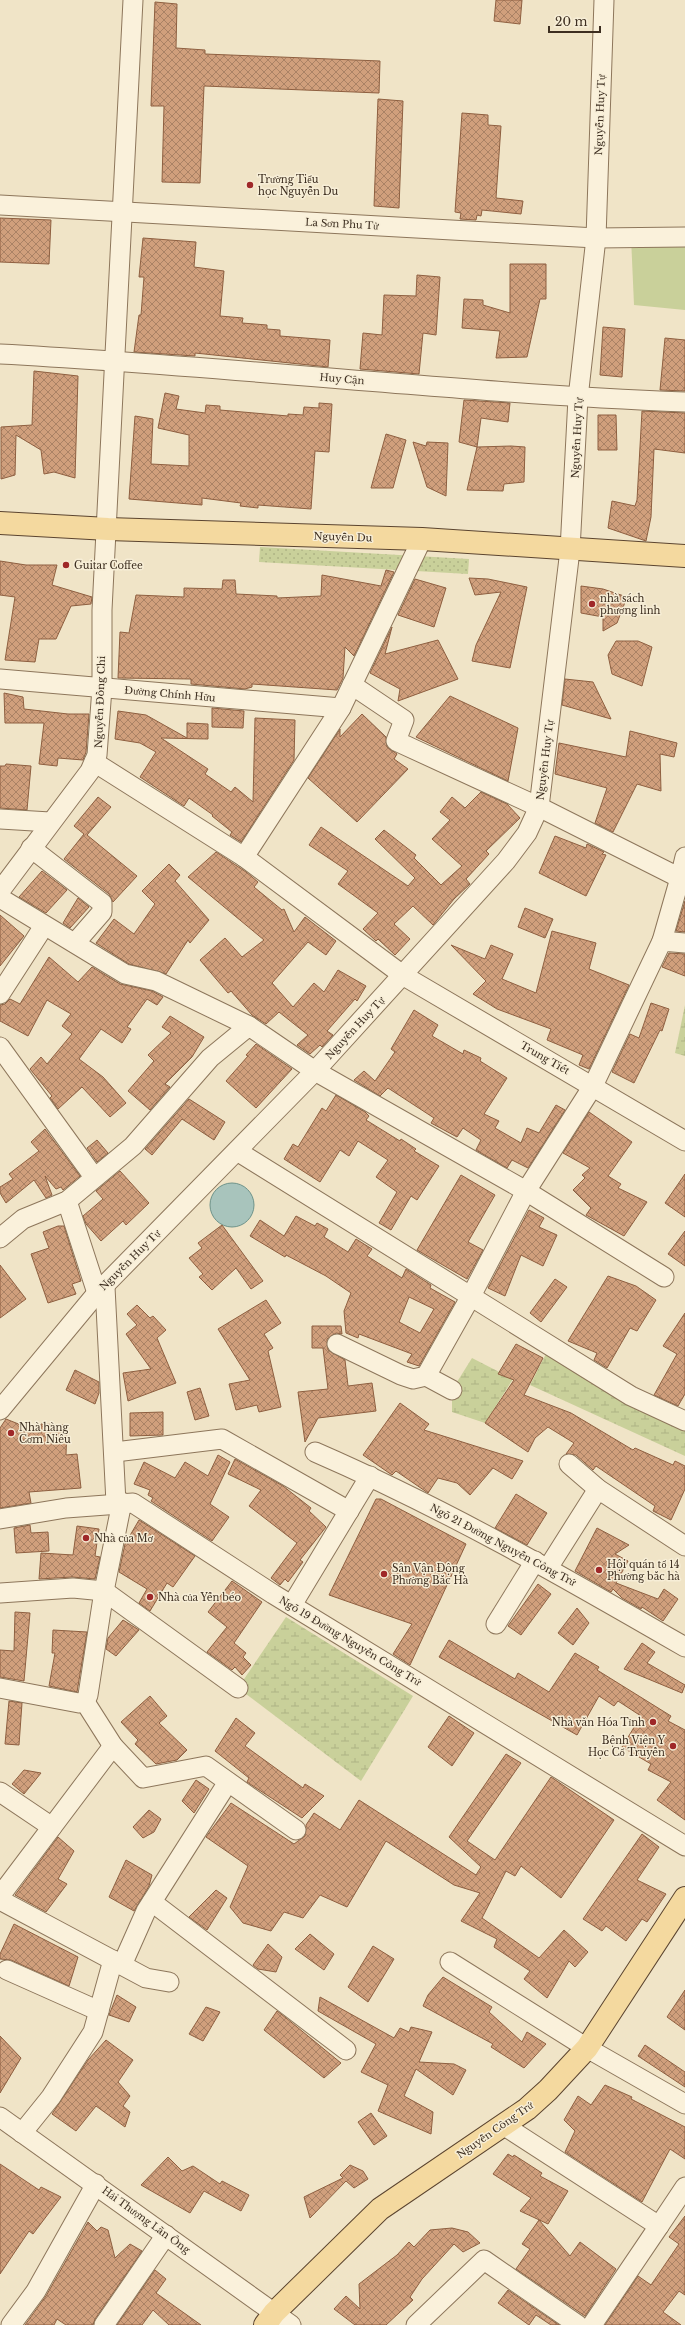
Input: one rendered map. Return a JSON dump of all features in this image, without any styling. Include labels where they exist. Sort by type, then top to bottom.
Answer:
[{"type":"main road","name":"Nguyễn Du","points":[[0,523],[108,529],[422,539],[570,550],[685,556]]},
{"type":"main road","name":"Nguyễn Công Trứ","points":[[276,2321],[380,2209],[527,2109],[548,2090],[587,2048],[685,1898]]},
{"type":"street","name":"Nguyễn Đồng Chi","points":[[0,891],[94,762],[97,755],[102,688],[102,610],[108,529],[133,0]]},
{"type":"street","name":"Nguyễn Huy Tự","points":[[0,1410],[101,1290],[237,1151],[404,976],[506,862],[527,833],[540,808],[570,550],[578,398],[596,238],[604,0]]},
{"type":"street","name":"La Sơn Phu Tử","points":[[0,205],[596,238],[685,237]]},
{"type":"street","name":"Huy Cận","points":[[0,354],[116,361],[578,398],[685,402]]},
{"type":"street","points":[[244,857],[341,708],[422,539]]},
{"type":"street","name":"Đường Chính Hữu","points":[[0,679],[341,708]]},
{"type":"street","points":[[352,685],[404,720],[396,741],[540,808],[680,878]]},
{"type":"street","name":"Trung Tiết","points":[[94,762],[244,857],[404,976],[685,1141]]},
{"type":"street","points":[[0,819],[50,822]]},
{"type":"street","points":[[31,848],[102,903],[102,912],[75,943]]},
{"type":"street","points":[[426,1376],[471,1296],[526,1192],[593,1086],[662,941],[685,857]]},
{"type":"street","points":[[0,898],[125,974],[156,981],[249,1026],[315,1070],[526,1192],[664,1277]]},
{"type":"street","points":[[0,994],[44,926]]},
{"type":"street","points":[[662,941],[685,944]]},
{"type":"street","points":[[0,1238],[23,1219],[66,1201],[133,1146],[210,1058],[249,1026]]},
{"type":"street","points":[[0,1047],[94,1177]]},
{"type":"street","points":[[237,1151],[631,1396],[685,1421]]},
{"type":"street","points":[[66,1201],[101,1290],[119,1503],[88,1695],[85,1702]]},
{"type":"street","points":[[337,1344],[401,1375],[413,1379],[426,1376],[452,1390]]},
{"type":"street","points":[[115,1452],[222,1439],[349,1511]]},
{"type":"street","name":"Ngõ 21 Đường Nguyễn Công Trứ","points":[[315,1452],[370,1476],[542,1564],[685,1648]]},
{"type":"street","points":[[569,1464],[598,1489],[685,1546]]},
{"type":"street","points":[[292,1605],[370,1476]]},
{"type":"street","points":[[496,1624],[598,1489]]},
{"type":"street","name":"Ngõ 19 Đường Nguyễn Công Trứ","points":[[0,1519],[66,1508],[134,1503],[292,1605],[685,1846]]},
{"type":"street","points":[[0,1594],[72,1588],[104,1592],[238,1688]]},
{"type":"street","points":[[0,1688],[79,1703],[85,1702]]},
{"type":"street","points":[[85,1702],[113,1746],[143,1778],[206,1766],[296,1830]]},
{"type":"street","points":[[0,1896],[113,1746]]},
{"type":"street","points":[[22,2133],[51,2097],[93,2032],[99,2011],[118,1962],[152,1902],[228,1782]]},
{"type":"street","points":[[0,1792],[52,1827]]},
{"type":"street","points":[[0,1900],[146,1978],[169,1982]]},
{"type":"street","points":[[152,1902],[346,2050]]},
{"type":"street","points":[[450,1962],[587,2048],[685,2104]]},
{"type":"street","points":[[7,1970],[99,2011]]},
{"type":"street","name":"Hải Thượng Lãn Ông","points":[[0,2117],[166,2235],[276,2321]]},
{"type":"street","points":[[503,2126],[659,2226]]},
{"type":"street","points":[[11,2325],[36,2291],[96,2184]]},
{"type":"street","points":[[592,2325],[685,2188]]},
{"type":"street","points":[[104,2325],[166,2235]]},
{"type":"street","points":[[416,2325],[484,2260],[578,2325]]},
{"type":"green space","points":[[631,237],[685,239],[685,310],[634,305]]},
{"type":"green space","points":[[260,547],[469,559],[468,574],[259,562]]},
{"type":"green space","points":[[685,1005],[685,1056],[675,1053]]},
{"type":"green space","points":[[550,1346],[685,1424],[685,1456],[530,1385]]},
{"type":"green space","points":[[472,1358],[513,1379],[485,1423],[452,1412],[452,1390]]},
{"type":"green space","points":[[286,1617],[413,1696],[361,1781],[238,1688]]},
{"type":"water","points":[[232,1183],[244,1187],[250,1193],[254,1205],[250,1217],[244,1223],[232,1227],[220,1223],[214,1217],[210,1205],[214,1193],[220,1187]]},
{"type":"building","points":[[496,0],[522,0],[520,24],[494,21]]},
{"type":"building","points":[[155,2],[177,4],[176,48],[205,50],[205,54],[380,61],[379,93],[204,86],[200,183],[162,182],[164,106],[151,106]]},
{"type":"building","points":[[378,99],[403,101],[399,208],[374,206]]},
{"type":"building","points":[[462,113],[488,115],[488,125],[501,126],[496,198],[523,201],[521,214],[482,210],[481,216],[477,215],[476,220],[460,219],[461,213],[455,212]]},
{"type":"building","points":[[0,218],[51,220],[49,264],[0,262]]},
{"type":"building","points":[[143,238],[196,242],[194,267],[224,271],[220,316],[243,318],[242,323],[267,325],[267,329],[280,330],[280,336],[330,340],[328,367],[195,353],[195,356],[134,352],[139,315],[141,315],[144,277],[139,277]]},
{"type":"building","points":[[510,264],[546,264],[546,299],[540,299],[527,357],[496,358],[500,331],[462,328],[464,299],[483,300],[483,305],[510,313]]},
{"type":"building","points":[[417,275],[440,277],[436,335],[423,333],[419,374],[360,369],[363,333],[382,335],[384,295],[416,296]]},
{"type":"building","points":[[603,327],[625,329],[622,377],[600,375]]},
{"type":"building","points":[[665,338],[685,340],[685,391],[660,390]]},
{"type":"building","points":[[34,371],[78,376],[75,478],[54,472],[44,474],[41,450],[16,435],[15,475],[1,479],[1,427],[32,425]]},
{"type":"building","points":[[165,393],[179,396],[176,409],[205,413],[206,405],[220,406],[220,410],[288,416],[288,414],[303,415],[304,407],[319,408],[319,403],[332,404],[329,452],[315,451],[311,509],[258,505],[258,508],[240,506],[241,503],[202,498],[202,505],[129,499],[135,416],[153,419],[151,464],[189,466],[189,435],[158,428]]},
{"type":"building","points":[[464,400],[510,403],[508,422],[481,418],[477,447],[459,442]]},
{"type":"building","points":[[642,411],[685,413],[685,453],[654,449],[651,517],[646,541],[608,528],[612,501],[635,506],[637,500]]},
{"type":"building","points":[[598,415],[616,415],[617,450],[598,450]]},
{"type":"building","points":[[386,434],[406,440],[393,488],[371,488]]},
{"type":"building","points":[[413,442],[426,446],[427,442],[448,443],[446,496],[427,487]]},
{"type":"building","points":[[477,447],[525,447],[524,482],[504,484],[503,491],[467,490]]},
{"type":"building","points":[[0,561],[26,565],[57,565],[52,585],[92,597],[91,604],[71,606],[56,639],[39,639],[35,662],[5,660],[15,597],[0,595]]},
{"type":"building","points":[[386,570],[394,572],[354,656],[345,647],[343,678],[337,690],[252,684],[252,687],[245,689],[191,684],[191,679],[118,678],[120,632],[129,633],[136,595],[184,597],[184,588],[222,589],[223,580],[235,580],[236,594],[277,596],[277,598],[321,596],[322,575],[381,586]]},
{"type":"building","points":[[469,578],[488,579],[527,587],[510,668],[472,661],[476,645],[501,592],[475,595]]},
{"type":"building","points":[[415,579],[446,588],[434,627],[398,615]]},
{"type":"building","points":[[581,586],[603,589],[627,597],[617,623],[603,631],[603,617],[581,613]]},
{"type":"building","points":[[392,627],[385,654],[438,640],[458,679],[398,701],[400,689],[370,673]]},
{"type":"building","points":[[616,641],[638,641],[652,647],[642,686],[612,674],[608,655]]},
{"type":"building","points":[[565,679],[593,682],[611,719],[562,705]]},
{"type":"building","points":[[4,693],[23,697],[24,709],[68,714],[89,714],[86,752],[83,760],[58,758],[57,766],[39,764],[44,723],[5,723]]},
{"type":"building","points":[[450,696],[518,728],[508,781],[416,737]]},
{"type":"building","points":[[212,708],[244,711],[243,728],[212,727]]},
{"type":"building","points":[[118,711],[146,715],[187,738],[187,723],[208,724],[208,739],[161,738],[208,769],[205,774],[231,792],[235,787],[253,802],[255,718],[295,720],[294,760],[241,842],[230,835],[232,832],[212,816],[213,815],[189,798],[184,806],[140,777],[156,752],[140,743],[115,739]]},
{"type":"building","points":[[362,714],[386,737],[387,747],[397,754],[394,759],[408,769],[357,822],[308,778],[340,729],[340,737]]},
{"type":"building","points":[[630,731],[677,743],[674,757],[660,754],[661,791],[637,784],[613,832],[595,823],[607,788],[555,774],[559,743],[626,757]]},
{"type":"building","points":[[6,764],[31,766],[27,810],[0,808],[0,766],[5,766]]},
{"type":"building","points":[[481,792],[507,804],[520,818],[486,851],[489,854],[466,879],[470,884],[454,899],[433,925],[413,906],[394,924],[410,939],[395,955],[378,939],[376,941],[363,929],[378,913],[338,884],[348,871],[309,845],[321,827],[408,886],[415,878],[375,839],[384,830],[416,855],[414,858],[441,885],[462,866],[432,839],[450,820],[440,812],[452,797],[465,808]]},
{"type":"building","points":[[98,797],[111,807],[87,835],[137,876],[113,902],[109,894],[64,859],[84,834],[74,826]]},
{"type":"building","points":[[555,836],[586,848],[587,844],[604,852],[602,854],[606,855],[586,896],[539,873]]},
{"type":"building","points":[[216,852],[258,882],[254,887],[282,910],[284,909],[294,932],[305,917],[336,941],[326,955],[308,942],[272,983],[293,1007],[314,983],[324,992],[338,970],[366,986],[357,1001],[355,999],[327,1031],[333,1035],[322,1047],[320,1045],[310,1054],[297,1045],[308,1035],[279,1012],[266,1024],[252,1015],[231,991],[228,993],[200,960],[225,938],[242,957],[264,940],[188,877]]},
{"type":"building","points":[[169,864],[180,875],[175,881],[209,920],[190,943],[188,940],[166,974],[129,964],[96,943],[114,919],[134,934],[155,904],[142,891]]},
{"type":"building","points":[[42,871],[67,890],[46,913],[19,897]]},
{"type":"building","points":[[78,898],[89,907],[70,928],[63,923]]},
{"type":"building","points":[[685,901],[685,932],[676,931]]},
{"type":"building","points":[[525,908],[553,919],[545,938],[518,927]]},
{"type":"building","points":[[0,915],[24,936],[0,966]]},
{"type":"building","points":[[552,931],[596,943],[589,969],[629,985],[589,1069],[579,1065],[583,1055],[547,1040],[551,1029],[497,1009],[473,994],[486,981],[451,945],[485,959],[491,945],[513,954],[502,979],[536,993]]},
{"type":"building","points":[[669,953],[685,954],[685,976],[662,967]]},
{"type":"building","points":[[49,957],[78,982],[92,967],[120,984],[152,991],[163,997],[157,1005],[147,999],[127,1027],[131,1029],[122,1043],[101,1029],[79,1059],[103,1077],[126,1103],[110,1117],[82,1087],[58,1109],[50,1098],[52,1096],[30,1069],[41,1057],[47,1064],[72,1034],[62,1026],[71,1014],[47,1000],[28,1036],[0,1021],[0,1005],[5,1004],[10,999],[20,1004]]},
{"type":"building","points":[[651,1003],[669,1009],[662,1031],[660,1030],[634,1083],[612,1072],[630,1034],[639,1038]]},
{"type":"building","points":[[414,1010],[438,1025],[432,1036],[463,1054],[464,1050],[481,1058],[480,1061],[507,1078],[484,1114],[499,1121],[495,1128],[521,1143],[527,1128],[539,1133],[556,1105],[565,1110],[528,1168],[512,1160],[507,1168],[476,1150],[481,1140],[463,1128],[457,1137],[431,1123],[434,1118],[388,1088],[380,1096],[354,1080],[364,1071],[375,1081],[395,1052],[391,1049]]},
{"type":"building","points":[[170,1016],[204,1037],[192,1057],[165,1084],[170,1087],[150,1110],[128,1091],[154,1061],[148,1055],[171,1033],[162,1027]]},
{"type":"building","points":[[256,1044],[292,1069],[256,1108],[226,1081],[248,1056],[246,1055]]},
{"type":"building","points":[[336,1095],[365,1112],[369,1116],[366,1120],[400,1141],[401,1139],[416,1149],[414,1151],[439,1166],[417,1200],[411,1196],[391,1230],[379,1223],[397,1192],[376,1177],[388,1160],[358,1141],[349,1156],[340,1150],[320,1182],[284,1159],[293,1144],[298,1147],[322,1108],[326,1111]]},
{"type":"building","points":[[189,1099],[225,1122],[214,1140],[182,1119],[152,1155],[145,1149]]},
{"type":"building","points":[[589,1112],[632,1142],[608,1176],[621,1184],[618,1188],[647,1202],[624,1236],[586,1215],[591,1208],[573,1190],[585,1178],[582,1175],[590,1168],[563,1153]]},
{"type":"building","points":[[45,1129],[80,1176],[63,1190],[61,1187],[56,1189],[45,1176],[52,1195],[46,1198],[34,1180],[6,1203],[0,1193],[0,1187],[13,1179],[9,1174],[39,1151],[31,1142]]},
{"type":"building","points":[[97,1140],[108,1153],[97,1162],[87,1148]]},
{"type":"building","points":[[120,1171],[149,1203],[126,1225],[123,1221],[101,1241],[86,1224],[83,1216],[103,1199],[96,1191]]},
{"type":"building","points":[[685,1174],[685,1217],[665,1203]]},
{"type":"building","points":[[461,1175],[495,1195],[468,1242],[483,1250],[467,1279],[417,1250]]},
{"type":"building","points":[[529,1210],[544,1218],[539,1227],[557,1235],[543,1266],[521,1255],[505,1296],[488,1288]]},
{"type":"building","points":[[296,1216],[315,1226],[317,1223],[328,1229],[324,1237],[348,1252],[356,1239],[372,1249],[367,1256],[402,1278],[406,1269],[431,1285],[430,1288],[455,1302],[419,1366],[407,1362],[412,1354],[359,1334],[358,1338],[346,1333],[344,1311],[351,1293],[326,1276],[286,1255],[285,1257],[250,1236],[260,1220],[284,1236]],"holes":[[[409,1297],[434,1309],[420,1333],[399,1322]]]},
{"type":"building","points":[[222,1225],[263,1281],[251,1289],[236,1268],[212,1290],[199,1277],[203,1274],[189,1258],[202,1248],[198,1243]]},
{"type":"building","points":[[58,1226],[64,1226],[81,1281],[72,1284],[76,1294],[48,1303],[31,1254],[49,1248],[43,1232]]},
{"type":"building","points":[[685,1231],[685,1266],[668,1254]]},
{"type":"building","points":[[0,1265],[26,1299],[0,1318]]},
{"type":"building","points":[[608,1276],[636,1286],[656,1300],[637,1331],[630,1328],[607,1368],[594,1360],[597,1353],[568,1341]]},
{"type":"building","points":[[555,1279],[567,1287],[541,1322],[530,1313]]},
{"type":"building","points":[[266,1300],[281,1323],[264,1334],[273,1348],[268,1351],[281,1407],[259,1412],[257,1405],[236,1410],[229,1384],[250,1380],[218,1329]]},
{"type":"building","points":[[137,1305],[150,1318],[153,1316],[166,1330],[157,1338],[176,1383],[128,1401],[123,1373],[151,1369],[126,1334],[137,1325],[127,1314]]},
{"type":"building","points":[[685,1313],[685,1394],[678,1406],[654,1395],[677,1354],[663,1346]]},
{"type":"building","points":[[312,1326],[341,1326],[342,1334],[336,1333],[327,1339],[328,1350],[345,1360],[348,1386],[372,1383],[376,1411],[318,1418],[305,1442],[298,1392],[328,1389],[323,1348],[312,1348]]},
{"type":"building","points":[[516,1344],[543,1358],[524,1395],[571,1413],[633,1450],[635,1448],[673,1465],[675,1461],[685,1466],[685,1489],[671,1520],[653,1511],[655,1506],[596,1466],[593,1470],[576,1455],[566,1454],[574,1443],[548,1427],[535,1438],[528,1452],[485,1423],[514,1380],[498,1374]]},
{"type":"building","points":[[75,1370],[99,1382],[99,1393],[95,1404],[66,1390]]},
{"type":"building","points":[[200,1388],[209,1416],[195,1420],[187,1392]]},
{"type":"building","points":[[400,1403],[429,1424],[424,1430],[523,1461],[512,1479],[493,1468],[470,1495],[457,1483],[438,1478],[428,1493],[396,1471],[392,1475],[363,1455]]},
{"type":"building","points":[[163,1412],[163,1435],[130,1436],[130,1413]]},
{"type":"building","points":[[6,1419],[41,1433],[41,1424],[67,1425],[66,1455],[77,1454],[81,1488],[29,1492],[31,1503],[0,1508],[0,1428]]},
{"type":"building","points":[[218,1455],[230,1462],[210,1504],[229,1517],[212,1541],[151,1501],[153,1498],[148,1495],[150,1490],[134,1484],[144,1462],[175,1478],[185,1462],[208,1476]]},
{"type":"building","points":[[235,1459],[283,1486],[311,1508],[309,1511],[326,1527],[300,1560],[303,1562],[288,1582],[285,1579],[280,1585],[271,1578],[297,1543],[249,1506],[261,1490],[228,1474]]},
{"type":"building","points":[[516,1494],[547,1513],[527,1545],[495,1528]]},
{"type":"building","points":[[376,1499],[381,1499],[466,1544],[410,1665],[393,1654],[412,1624],[329,1595]]},
{"type":"building","points":[[139,1520],[195,1556],[173,1587],[167,1583],[150,1611],[139,1603],[147,1589],[119,1572],[125,1544]]},
{"type":"building","points":[[30,1525],[31,1533],[48,1532],[49,1551],[16,1553],[14,1528]]},
{"type":"building","points":[[77,1526],[99,1529],[95,1556],[100,1557],[95,1579],[72,1577],[39,1579],[41,1553],[73,1555]]},
{"type":"building","points":[[597,1528],[629,1545],[615,1554],[628,1561],[616,1583],[658,1599],[664,1589],[678,1599],[663,1621],[642,1607],[641,1609],[622,1598],[613,1589],[611,1592],[575,1571]]},
{"type":"building","points":[[232,1581],[262,1602],[234,1643],[246,1653],[243,1657],[251,1665],[242,1675],[235,1667],[232,1670],[207,1652],[227,1627],[208,1612]]},
{"type":"building","points":[[538,1584],[551,1594],[521,1635],[508,1626]]},
{"type":"building","points":[[577,1608],[589,1623],[573,1645],[558,1633]]},
{"type":"building","points":[[15,1612],[30,1613],[24,1681],[0,1677],[0,1650],[14,1651]]},
{"type":"building","points":[[123,1620],[139,1630],[116,1656],[106,1649],[108,1638]]},
{"type":"building","points":[[53,1630],[87,1632],[77,1692],[49,1686],[55,1653],[52,1653]]},
{"type":"building","points":[[449,1640],[515,1679],[518,1673],[549,1692],[575,1653],[599,1667],[597,1670],[671,1716],[668,1721],[685,1730],[685,1820],[657,1800],[671,1782],[648,1770],[651,1764],[622,1747],[641,1716],[618,1701],[614,1706],[599,1696],[577,1735],[439,1657]]},
{"type":"building","points":[[642,1643],[655,1652],[647,1663],[685,1685],[682,1693],[624,1669]]},
{"type":"building","points":[[150,1696],[167,1716],[159,1723],[187,1750],[177,1760],[156,1764],[135,1744],[138,1740],[121,1722]]},
{"type":"building","points":[[9,1701],[22,1703],[19,1745],[5,1744]]},
{"type":"building","points":[[449,1716],[474,1733],[452,1766],[428,1747]]},
{"type":"building","points":[[236,1718],[255,1733],[245,1746],[303,1788],[305,1784],[324,1796],[302,1818],[247,1782],[249,1778],[215,1751]]},
{"type":"building","points":[[506,1754],[521,1763],[467,1841],[495,1860],[551,1777],[614,1820],[561,1898],[521,1866],[515,1876],[506,1871],[482,1918],[539,1958],[564,1930],[588,1952],[575,1967],[569,1961],[547,1998],[524,1979],[530,1971],[494,1947],[497,1939],[461,1921],[480,1893],[454,1885],[386,1841],[347,1907],[320,1895],[303,1918],[284,1912],[271,1931],[243,1923],[230,1907],[248,1866],[206,1837],[231,1803],[294,1844],[305,1836],[306,1825],[314,1813],[340,1830],[359,1800],[476,1875],[481,1867],[449,1837]]},
{"type":"building","points":[[24,1770],[41,1773],[24,1794],[12,1784]]},
{"type":"building","points":[[196,1780],[209,1789],[194,1813],[182,1801]]},
{"type":"building","points":[[149,1810],[161,1819],[154,1832],[143,1838],[133,1827]]},
{"type":"building","points":[[642,1834],[659,1847],[637,1880],[666,1894],[647,1922],[642,1919],[626,1941],[606,1926],[602,1931],[583,1919]]},
{"type":"building","points":[[58,1837],[74,1851],[58,1879],[67,1884],[46,1912],[15,1895]]},
{"type":"building","points":[[126,1860],[152,1875],[149,1886],[134,1911],[109,1897]]},
{"type":"building","points":[[216,1890],[227,1898],[207,1930],[189,1917]]},
{"type":"building","points":[[14,1924],[78,1957],[69,1986],[11,1960],[0,1959],[0,1954]]},
{"type":"building","points":[[310,1934],[334,1954],[324,1970],[295,1949]]},
{"type":"building","points":[[268,1944],[282,1957],[276,1972],[258,1969],[253,1965]]},
{"type":"building","points":[[373,1946],[394,1959],[368,2002],[348,1987]]},
{"type":"building","points":[[443,1977],[492,2007],[489,2012],[522,2042],[527,2032],[546,2044],[524,2068],[491,2047],[493,2044],[423,2006],[428,1995]]},
{"type":"building","points":[[685,1990],[685,2030],[667,2017]]},
{"type":"building","points":[[117,1995],[136,2007],[129,2022],[109,2015]]},
{"type":"building","points":[[320,1997],[394,2038],[400,2028],[409,2032],[411,2027],[432,2032],[419,2062],[454,2064],[466,2070],[453,2095],[416,2069],[404,2096],[433,2112],[431,2134],[378,2111],[388,2085],[361,2072],[376,2044],[318,2011]]},
{"type":"building","points":[[206,2007],[220,2012],[203,2041],[189,2034]]},
{"type":"building","points":[[277,2011],[341,2063],[324,2078],[264,2030]]},
{"type":"building","points":[[0,2036],[21,2058],[0,2093]]},
{"type":"building","points":[[106,2040],[133,2060],[118,2082],[130,2096],[123,2106],[130,2112],[125,2127],[96,2106],[76,2131],[52,2114],[88,2060]]},
{"type":"building","points":[[645,2045],[685,2072],[685,2087],[638,2056]]},
{"type":"building","points":[[605,2085],[632,2097],[631,2099],[685,2127],[685,2159],[670,2149],[642,2202],[565,2152],[575,2131],[564,2120],[578,2096],[591,2105]]},
{"type":"building","points":[[371,2113],[387,2136],[374,2145],[358,2122]]},
{"type":"building","points":[[508,2154],[513,2157],[514,2155],[542,2173],[540,2176],[568,2191],[548,2224],[520,2211],[531,2198],[493,2174]]},
{"type":"building","points":[[168,2157],[182,2171],[193,2166],[220,2184],[222,2181],[249,2195],[241,2211],[204,2191],[190,2213],[141,2185]]},
{"type":"building","points":[[0,2164],[39,2190],[41,2187],[61,2197],[33,2234],[29,2231],[0,2274]]},
{"type":"building","points":[[350,2165],[363,2171],[368,2179],[354,2188],[346,2181],[310,2218],[304,2197],[343,2178],[340,2175]]},
{"type":"building","points":[[685,2216],[685,2295],[679,2291],[663,2312],[681,2325],[605,2325],[638,2276],[651,2285],[679,2244],[669,2237]]},
{"type":"building","points":[[539,2220],[570,2256],[580,2242],[616,2269],[585,2316],[516,2269],[530,2249],[522,2244]]},
{"type":"building","points":[[88,2222],[97,2231],[101,2227],[108,2230],[115,2258],[130,2244],[142,2251],[95,2319],[93,2325],[66,2325],[57,2319],[54,2325],[25,2325],[46,2296]]},
{"type":"building","points":[[452,2228],[468,2232],[480,2243],[463,2252],[454,2244],[422,2279],[410,2297],[413,2300],[386,2325],[355,2325],[334,2309],[346,2296],[360,2309],[359,2284],[397,2255],[409,2242],[414,2247],[430,2230]]},
{"type":"building","points":[[155,2270],[166,2279],[156,2293],[201,2325],[169,2325],[153,2310],[142,2325],[117,2325]]},
{"type":"building","points":[[508,2290],[559,2325],[551,2325],[536,2315],[529,2325],[498,2303]]},
{"type":"place","name":"Trường Tiểu học Nguyễn Du","points":[[250,185]]},
{"type":"place","name":"Guitar Coffee","points":[[66,565]]},
{"type":"place","name":"nhà sách phương linh","points":[[592,604]]},
{"type":"place","name":"Nhà hàng Cơm Niêu","points":[[11,1433]]},
{"type":"place","name":"Nhà của Mơ","points":[[86,1538]]},
{"type":"place","name":"Hội quán tổ 14 Phường bắc hà","points":[[599,1570]]},
{"type":"place","name":"Sân Vận Động Phường Bắc Hà","points":[[384,1574]]},
{"type":"place","name":"Nhà của Yến béo","points":[[150,1597]]},
{"type":"place","name":"Nhà văn Hóa Tỉnh","points":[[653,1722]]},
{"type":"place","name":"Bệnh Viện Y Học Cổ Truyền","points":[[673,1746]]}]
